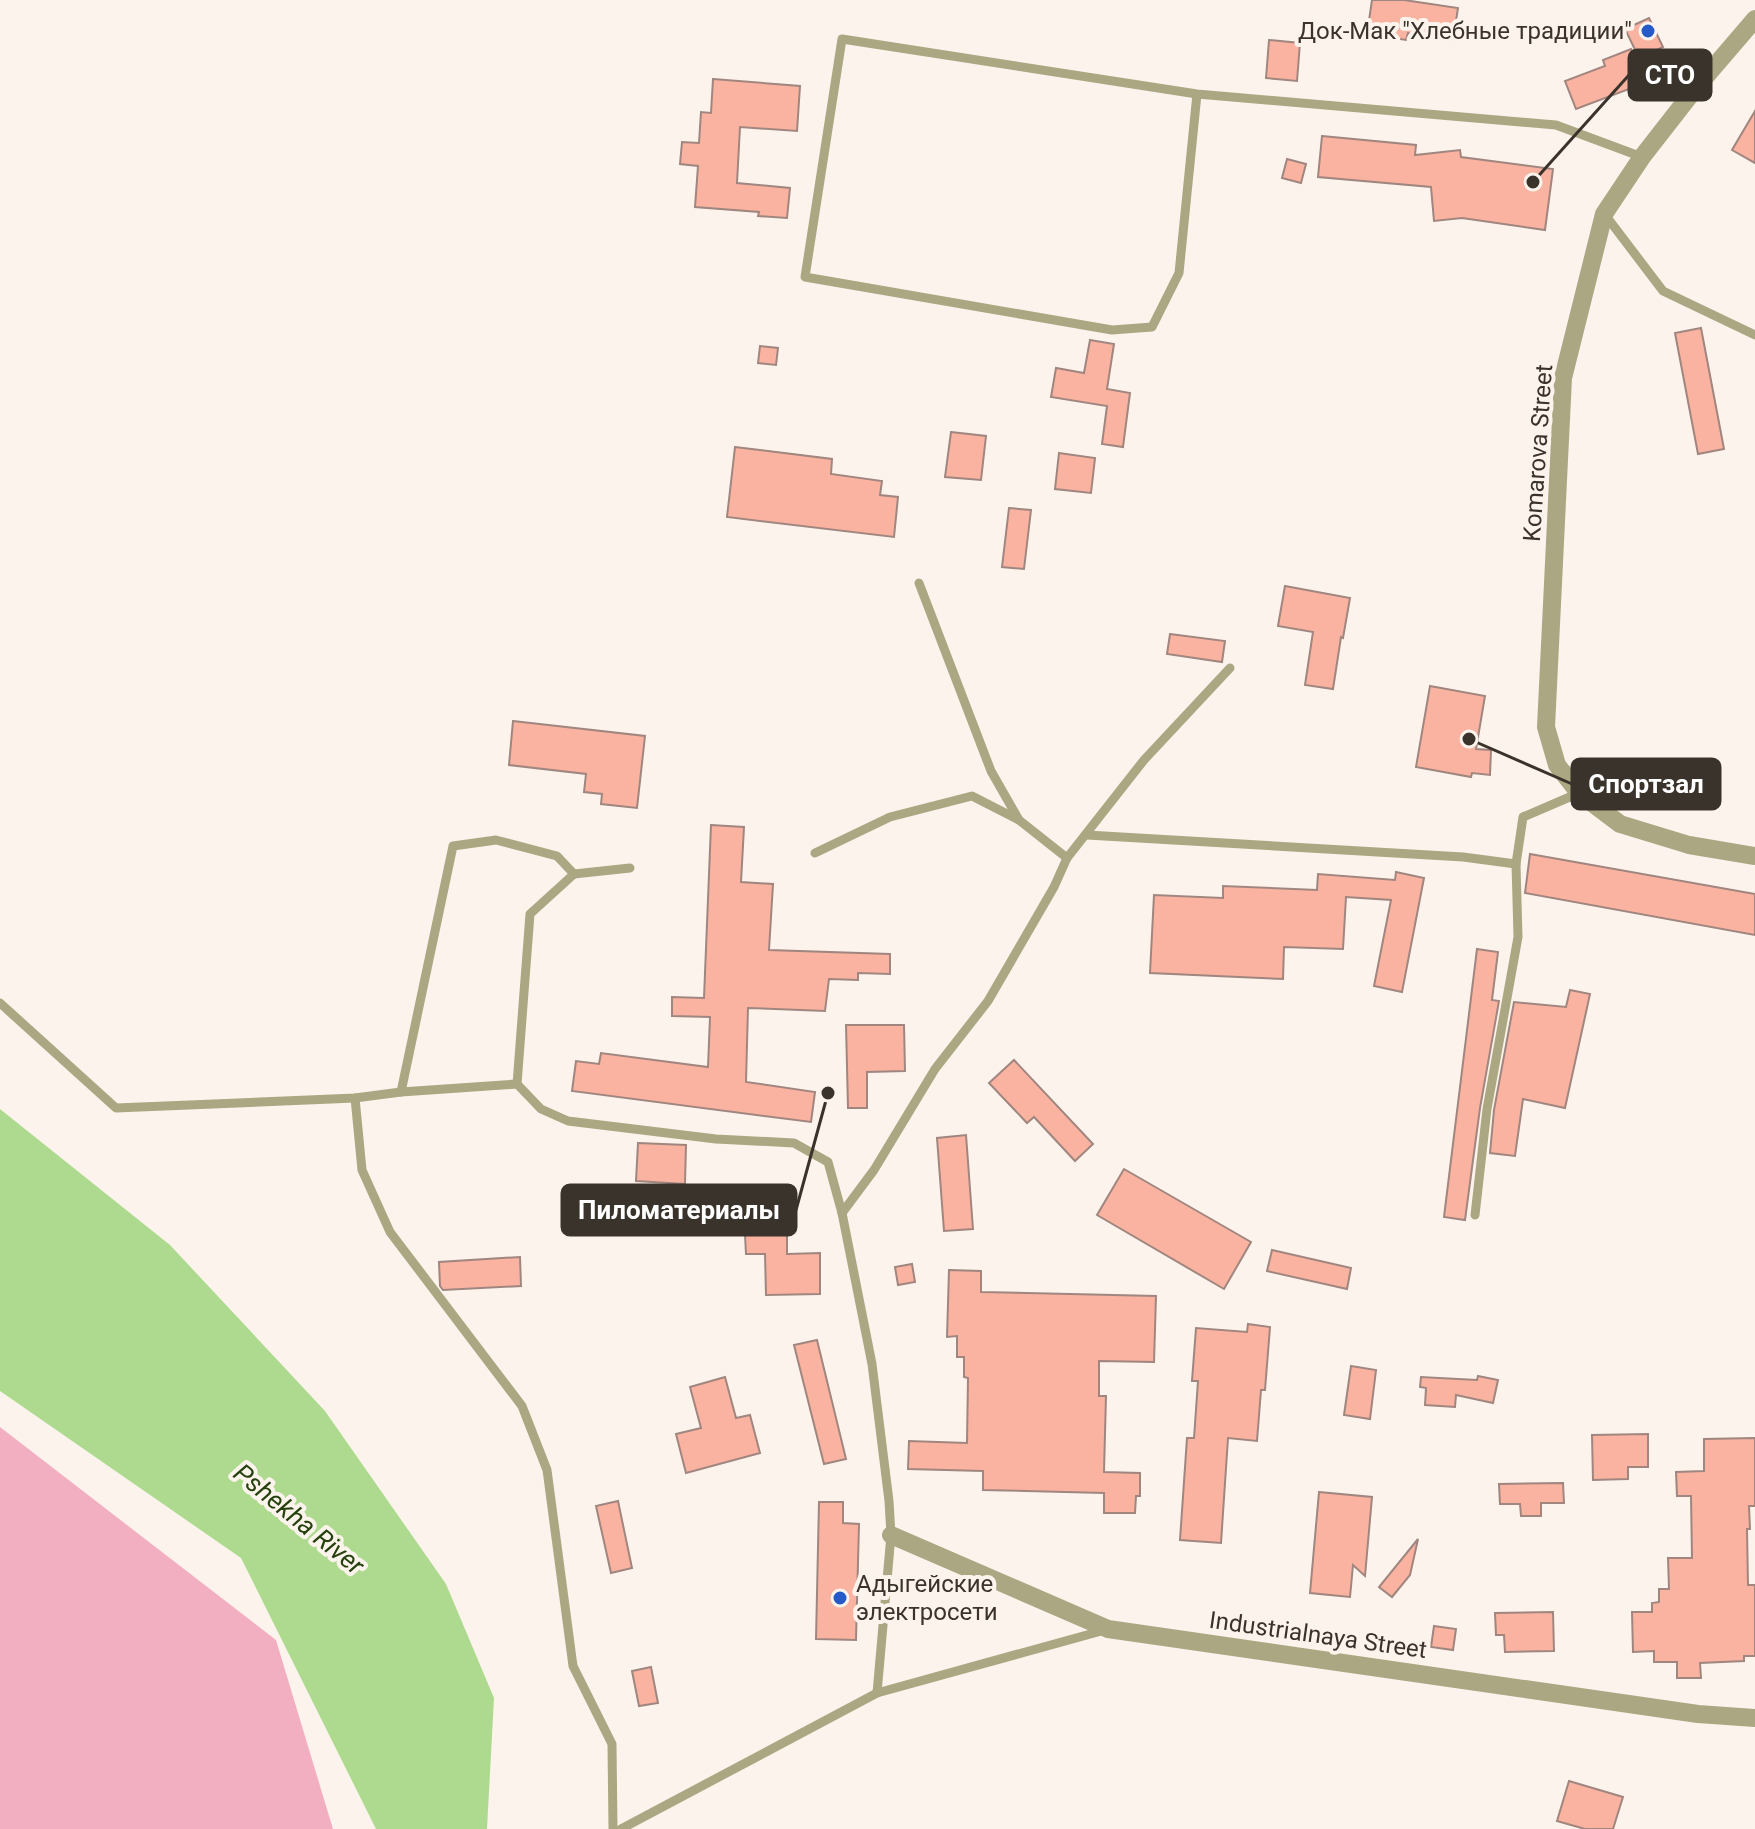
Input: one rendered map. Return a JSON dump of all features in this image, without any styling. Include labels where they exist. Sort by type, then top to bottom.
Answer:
[{"type":"street","name":"Komarova Street","points":[[1755,19],[1642,157],[1604,214],[1563,378],[1546,727],[1557,765],[1579,793],[1620,824],[1689,845],[1755,856]]},
{"type":"street","name":"Industrialnaya Street","points":[[891,1535],[1108,1629],[1698,1714],[1755,1718]]},
{"type":"lane","points":[[1197,94],[1179,273],[1152,327],[1112,330],[805,277],[842,39],[1197,94],[1556,125],[1642,157]]},
{"type":"lane","points":[[1604,214],[1663,291],[1755,335]]},
{"type":"lane","points":[[919,583],[991,771],[1019,820]]},
{"type":"lane","points":[[842,1213],[874,1170],[935,1069],[988,1001],[1054,887],[1067,858],[1144,760],[1230,668]]},
{"type":"lane","points":[[1475,1215],[1487,1109],[1518,937],[1516,864],[1523,817],[1579,793]]},
{"type":"lane","points":[[815,853],[890,817],[972,796],[1019,820],[1067,858]]},
{"type":"lane","points":[[1087,835],[1463,857],[1516,864]]},
{"type":"lane","points":[[401,1092],[453,846],[496,840],[557,856],[574,874]]},
{"type":"lane","points":[[630,868],[574,874],[530,914],[517,1084],[541,1109],[568,1121],[716,1139],[794,1143],[828,1162],[842,1213],[872,1364],[889,1501],[891,1535],[877,1693]]},
{"type":"lane","points":[[0,1003],[116,1108],[355,1098],[517,1084]]},
{"type":"lane","points":[[355,1098],[362,1170],[390,1232],[522,1406],[547,1470],[573,1666],[612,1744],[613,1829]]},
{"type":"lane","points":[[621,1829],[877,1693],[1108,1629]]},
{"type":"shaded area","points":[[0,1427],[276,1640],[333,1829],[0,1829]]},
{"type":"water","name":"Pshekha River","points":[[0,1109],[170,1245],[325,1411],[446,1584],[494,1698],[487,1829],[376,1829],[241,1558],[0,1391]]},
{"type":"building","points":[[1372,0],[1404,0],[1458,8],[1453,40],[1408,33],[1406,40],[1386,37],[1388,30],[1368,27]]},
{"type":"building","points":[[1649,18],[1663,47],[1639,58],[1625,29]]},
{"type":"building","points":[[1269,40],[1300,43],[1297,81],[1266,78]]},
{"type":"building","points":[[1631,49],[1645,83],[1576,109],[1565,81],[1605,66],[1603,60]]},
{"type":"building","points":[[713,79],[800,86],[797,131],[740,127],[737,183],[790,188],[787,218],[758,216],[759,212],[695,207],[698,166],[680,164],[682,142],[699,143],[701,112],[711,113]]},
{"type":"building","points":[[1755,111],[1755,163],[1732,150]]},
{"type":"building","points":[[1322,136],[1416,145],[1415,155],[1460,150],[1461,157],[1553,169],[1545,230],[1462,218],[1434,221],[1431,187],[1318,177]]},
{"type":"building","points":[[1287,159],[1306,164],[1301,183],[1282,178]]},
{"type":"building","points":[[1701,328],[1724,449],[1698,454],[1675,333]]},
{"type":"building","points":[[1090,340],[1114,344],[1107,389],[1130,393],[1123,447],[1102,444],[1107,406],[1051,397],[1056,368],[1084,373]]},
{"type":"building","points":[[760,346],[778,348],[776,365],[758,363]]},
{"type":"building","points":[[951,432],[986,436],[981,480],[945,477]]},
{"type":"building","points":[[735,447],[832,459],[831,474],[882,481],[880,495],[898,497],[894,537],[727,517]]},
{"type":"building","points":[[1059,453],[1095,458],[1091,493],[1055,489]]},
{"type":"building","points":[[1009,508],[1031,510],[1024,569],[1002,567]]},
{"type":"building","points":[[1285,586],[1350,598],[1333,689],[1305,685],[1313,632],[1278,626]]},
{"type":"building","points":[[1170,634],[1225,641],[1222,662],[1167,654]]},
{"type":"building","points":[[1430,686],[1485,696],[1476,749],[1491,750],[1490,775],[1472,773],[1471,777],[1416,767]]},
{"type":"building","points":[[513,721],[645,736],[637,808],[601,804],[602,794],[584,792],[586,774],[509,765]]},
{"type":"building","points":[[711,825],[744,827],[741,882],[773,884],[769,950],[890,954],[890,974],[858,973],[858,980],[829,979],[825,1011],[748,1008],[746,1082],[815,1092],[811,1122],[572,1091],[576,1061],[599,1064],[601,1053],[708,1067],[710,1017],[672,1016],[672,997],[704,998]]},
{"type":"building","points":[[1530,854],[1755,894],[1755,935],[1525,893]]},
{"type":"building","points":[[1396,872],[1424,878],[1402,992],[1374,986],[1391,900],[1346,897],[1343,949],[1284,947],[1283,979],[1150,973],[1154,895],[1223,898],[1223,886],[1317,890],[1318,874],[1395,880]]},
{"type":"building","points":[[1477,949],[1498,952],[1492,1000],[1499,1001],[1465,1220],[1444,1217]]},
{"type":"building","points":[[1570,990],[1590,994],[1565,1108],[1523,1099],[1515,1156],[1490,1153],[1494,1110],[1514,1002],[1566,1007]]},
{"type":"building","points":[[846,1025],[904,1025],[905,1071],[867,1072],[867,1108],[848,1108]]},
{"type":"building","points":[[1014,1060],[1093,1144],[1075,1161],[1034,1117],[1027,1123],[989,1083]]},
{"type":"building","points":[[966,1135],[973,1229],[944,1231],[937,1138]]},
{"type":"building","points":[[638,1143],[686,1145],[685,1184],[636,1181]]},
{"type":"building","points":[[1124,1169],[1251,1242],[1224,1289],[1097,1215]]},
{"type":"building","points":[[787,1209],[787,1254],[820,1253],[820,1294],[766,1295],[765,1254],[746,1254],[745,1235],[709,1235],[708,1210]]},
{"type":"building","points":[[1272,1250],[1351,1268],[1347,1289],[1267,1271]]},
{"type":"building","points":[[520,1257],[521,1286],[443,1290],[440,1286],[439,1262]]},
{"type":"building","points":[[912,1264],[915,1282],[898,1285],[895,1267]]},
{"type":"building","points":[[949,1270],[981,1271],[981,1292],[1156,1296],[1154,1362],[1099,1361],[1099,1396],[1106,1396],[1104,1472],[1140,1473],[1140,1496],[1136,1496],[1135,1513],[1104,1513],[1104,1493],[983,1490],[983,1471],[908,1469],[909,1441],[967,1443],[968,1378],[964,1377],[964,1357],[957,1357],[957,1336],[947,1337]]},
{"type":"building","points":[[1248,1324],[1270,1327],[1257,1441],[1228,1438],[1221,1543],[1180,1540],[1187,1438],[1194,1438],[1198,1381],[1192,1381],[1196,1328],[1247,1332]]},
{"type":"building","points":[[817,1340],[846,1459],[824,1464],[794,1345]]},
{"type":"building","points":[[1351,1366],[1376,1370],[1370,1419],[1344,1415]]},
{"type":"building","points":[[1478,1376],[1498,1380],[1493,1403],[1456,1395],[1455,1407],[1425,1405],[1426,1388],[1420,1387],[1421,1377],[1477,1380]]},
{"type":"building","points":[[725,1377],[736,1418],[750,1415],[760,1453],[686,1473],[676,1434],[701,1428],[690,1387]]},
{"type":"building","points":[[1648,1434],[1648,1467],[1628,1467],[1628,1479],[1593,1480],[1592,1435]]},
{"type":"building","points":[[1755,1438],[1755,1506],[1749,1506],[1750,1529],[1747,1529],[1748,1585],[1755,1585],[1755,1656],[1744,1656],[1744,1661],[1700,1663],[1701,1678],[1677,1678],[1677,1662],[1654,1662],[1654,1651],[1633,1652],[1632,1612],[1652,1612],[1652,1603],[1659,1602],[1659,1589],[1669,1589],[1668,1558],[1692,1558],[1691,1496],[1677,1496],[1676,1472],[1704,1471],[1704,1439]]},
{"type":"building","points":[[1563,1483],[1564,1503],[1541,1503],[1541,1516],[1521,1516],[1520,1504],[1500,1504],[1499,1484]]},
{"type":"building","points":[[1319,1492],[1372,1497],[1365,1576],[1353,1565],[1350,1597],[1310,1593]]},
{"type":"building","points":[[618,1501],[632,1568],[611,1573],[596,1506]]},
{"type":"building","points":[[819,1502],[843,1502],[843,1523],[859,1524],[856,1640],[816,1639]]},
{"type":"building","points":[[1418,1539],[1410,1575],[1392,1597],[1379,1587]]},
{"type":"building","points":[[1553,1612],[1554,1651],[1505,1652],[1504,1635],[1496,1635],[1495,1613]]},
{"type":"building","points":[[1434,1626],[1456,1629],[1453,1650],[1431,1647]]},
{"type":"building","points":[[651,1667],[658,1703],[639,1706],[632,1671]]},
{"type":"building","points":[[1569,1781],[1623,1797],[1613,1829],[1585,1829],[1557,1821]]},
{"type":"place","name":"Док-Мак \"Хлебные традиции\"","points":[[1648,31]]},
{"type":"place","name":"СТО","points":[[1533,182]]},
{"type":"place","name":"Спортзал","points":[[1469,739]]},
{"type":"place","name":"Пиломатериалы","points":[[828,1093]]},
{"type":"place","name":"Адыгейские электросети","points":[[840,1598]]}]
